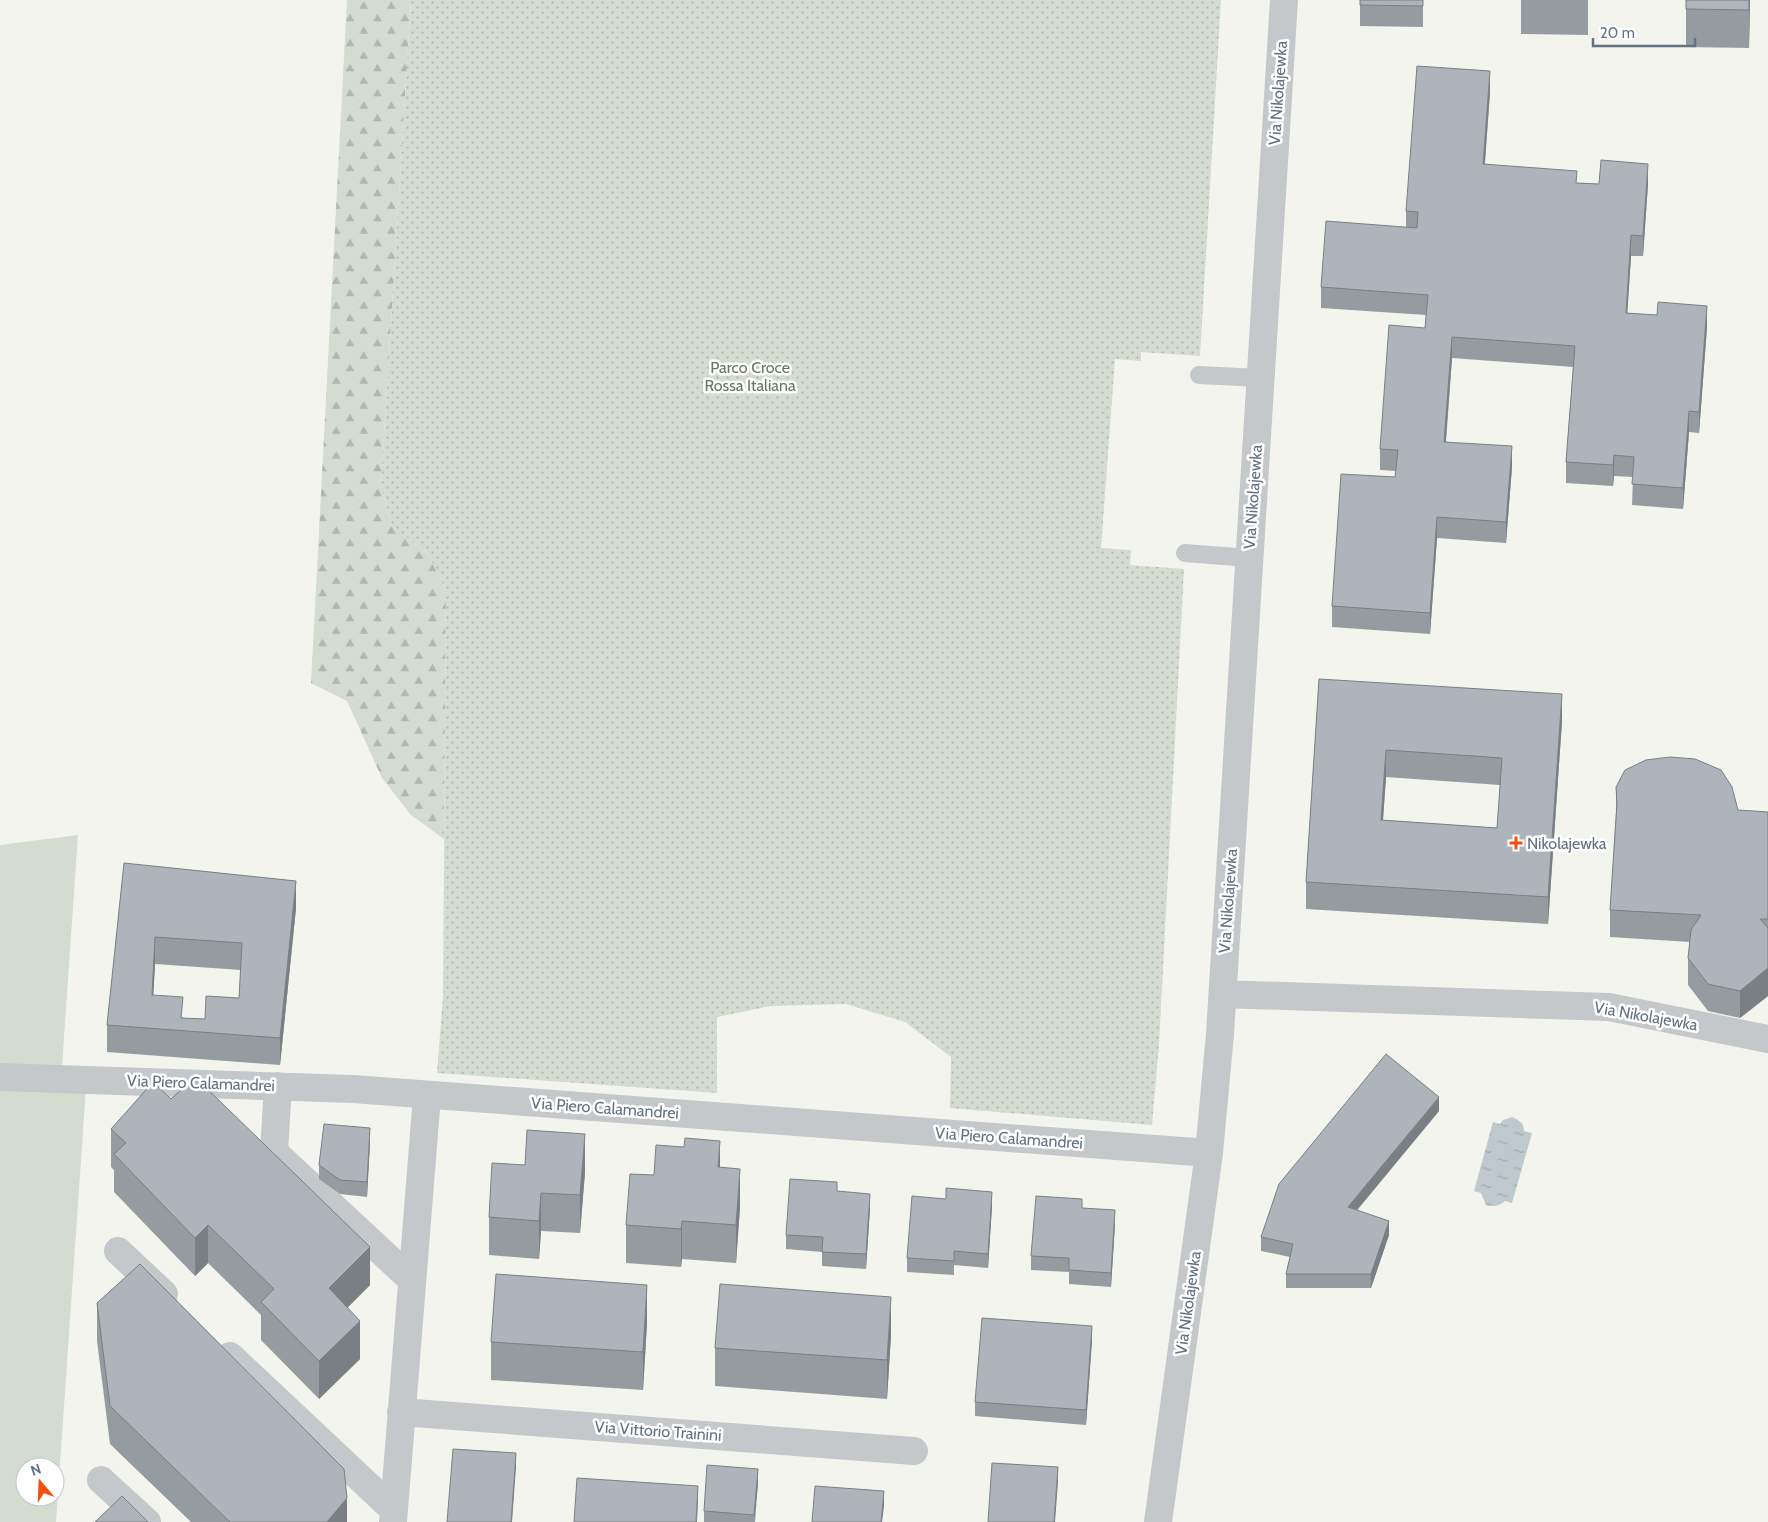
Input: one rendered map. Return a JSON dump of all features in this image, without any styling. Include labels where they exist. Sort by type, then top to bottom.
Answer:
[{"type":"street","name":"Via Nikolajewka","points":[[1158,1522],[1209,1153],[1222,994],[1284,0]]},
{"type":"street","name":"Via Nikolajewka","points":[[1222,994],[1608,1007],[1768,1039]]},
{"type":"street","name":"Via Piero Calamandrei","points":[[0,1077],[353,1089],[1209,1153]]},
{"type":"street","points":[[278,1086],[274,1152],[412,1280]]},
{"type":"street","points":[[393,1516],[427,1096]]},
{"type":"street","points":[[118,1251],[183,1312]]},
{"type":"street","points":[[212,1339],[393,1516]]},
{"type":"street","name":"Via Vittorio Trainini","points":[[402,1412],[914,1451]]},
{"type":"street","points":[[101,1480],[147,1522]]},
{"type":"lane","points":[[1199,375],[1260,378]]},
{"type":"lane","points":[[1185,554],[1250,558]]},
{"type":"green space","points":[[347,0],[411,0],[381,486],[392,526],[427,553],[446,589],[444,839],[411,815],[382,778],[347,701],[311,683]]},
{"type":"green space","name":"Parco Croce Rossa Italiana","points":[[411,0],[1221,0],[1200,356],[1141,352],[1141,361],[1115,359],[1101,548],[1131,550],[1130,565],[1184,569],[1159,1045],[1152,1125],[950,1108],[951,1057],[905,1022],[846,1004],[771,1006],[717,1017],[717,1093],[437,1073],[443,996],[446,589],[427,553],[392,526],[381,486]]},
{"type":"green space","points":[[78,835],[62,1066],[0,1066],[0,845]]},
{"type":"green space","points":[[0,1086],[86,1088],[60,1457],[15,1457],[15,1507],[57,1507],[56,1522],[0,1522]]},
{"type":"water","points":[[1512,1117],[1521,1122],[1524,1131],[1532,1133],[1512,1203],[1505,1201],[1496,1206],[1486,1205],[1481,1193],[1474,1191],[1493,1122],[1500,1124],[1503,1120]]},
{"type":"building","points":[[1360,0],[1423,0],[1423,6],[1360,5]]},
{"type":"building","points":[[1686,0],[1749,0],[1749,10],[1686,9]]},
{"type":"building","points":[[1417,66],[1490,71],[1483,164],[1577,171],[1576,183],[1599,184],[1601,160],[1648,164],[1643,236],[1631,235],[1626,313],[1657,315],[1658,302],[1707,306],[1699,412],[1689,411],[1683,488],[1632,484],[1634,457],[1614,455],[1613,465],[1566,462],[1575,346],[1452,337],[1444,442],[1512,446],[1506,522],[1437,517],[1430,613],[1332,606],[1341,474],[1395,477],[1398,450],[1380,449],[1389,325],[1425,328],[1428,295],[1321,287],[1326,221],[1417,228],[1418,212],[1406,211]]},
{"type":"building","points":[[1319,679],[1562,694],[1548,897],[1306,882]],"holes":[[[1386,750],[1502,758],[1497,828],[1381,820]]]},
{"type":"building","points":[[1670,757],[1695,759],[1721,770],[1732,787],[1738,810],[1768,812],[1768,919],[1760,919],[1768,928],[1768,968],[1740,991],[1708,984],[1688,958],[1691,930],[1701,915],[1610,910],[1617,803],[1616,787],[1625,770],[1646,760]]},
{"type":"building","points":[[124,863],[296,881],[280,1038],[107,1025]],"holes":[[[155,937],[242,943],[239,998],[206,996],[205,1019],[181,1018],[183,997],[152,995]]]},
{"type":"building","points":[[1386,1054],[1439,1097],[1348,1207],[1389,1221],[1371,1274],[1286,1274],[1293,1244],[1261,1237],[1279,1184]]},
{"type":"building","points":[[195,1077],[370,1247],[329,1288],[360,1321],[319,1361],[261,1302],[274,1289],[208,1225],[195,1238],[114,1154],[126,1143],[111,1129],[153,1082],[171,1099]]},
{"type":"building","points":[[324,1124],[370,1128],[367,1182],[340,1180],[319,1165]]},
{"type":"building","points":[[527,1130],[585,1134],[580,1195],[541,1193],[539,1221],[489,1217],[492,1163],[525,1165]]},
{"type":"building","points":[[685,1138],[720,1141],[718,1167],[740,1169],[736,1225],[682,1221],[681,1229],[626,1225],[630,1174],[654,1175],[656,1145],[684,1147]]},
{"type":"building","points":[[790,1179],[837,1182],[837,1191],[870,1194],[866,1254],[822,1252],[823,1237],[786,1235]]},
{"type":"building","points":[[946,1188],[992,1192],[988,1254],[954,1251],[954,1261],[907,1258],[912,1196],[946,1199]]},
{"type":"building","points":[[1036,1196],[1082,1199],[1082,1208],[1115,1210],[1111,1273],[1069,1270],[1069,1258],[1031,1256]]},
{"type":"building","points":[[140,1264],[344,1469],[347,1498],[327,1522],[230,1522],[110,1406],[97,1303]]},
{"type":"building","points":[[496,1274],[647,1285],[643,1352],[491,1342]]},
{"type":"building","points":[[720,1284],[891,1297],[887,1360],[715,1348]]},
{"type":"building","points":[[982,1318],[1092,1326],[1086,1410],[975,1402]]},
{"type":"building","points":[[453,1449],[516,1453],[511,1522],[447,1522]]},
{"type":"building","points":[[992,1463],[1058,1467],[1054,1522],[988,1522]]},
{"type":"building","points":[[707,1465],[758,1469],[754,1515],[704,1511]]},
{"type":"building","points":[[577,1478],[698,1486],[696,1522],[574,1522]]},
{"type":"building","points":[[815,1486],[884,1491],[881,1522],[812,1522]]},
{"type":"building","points":[[122,1496],[148,1522],[95,1522]]},
{"type":"place","name":"Nikolajewka","points":[[1516,843]]}]
